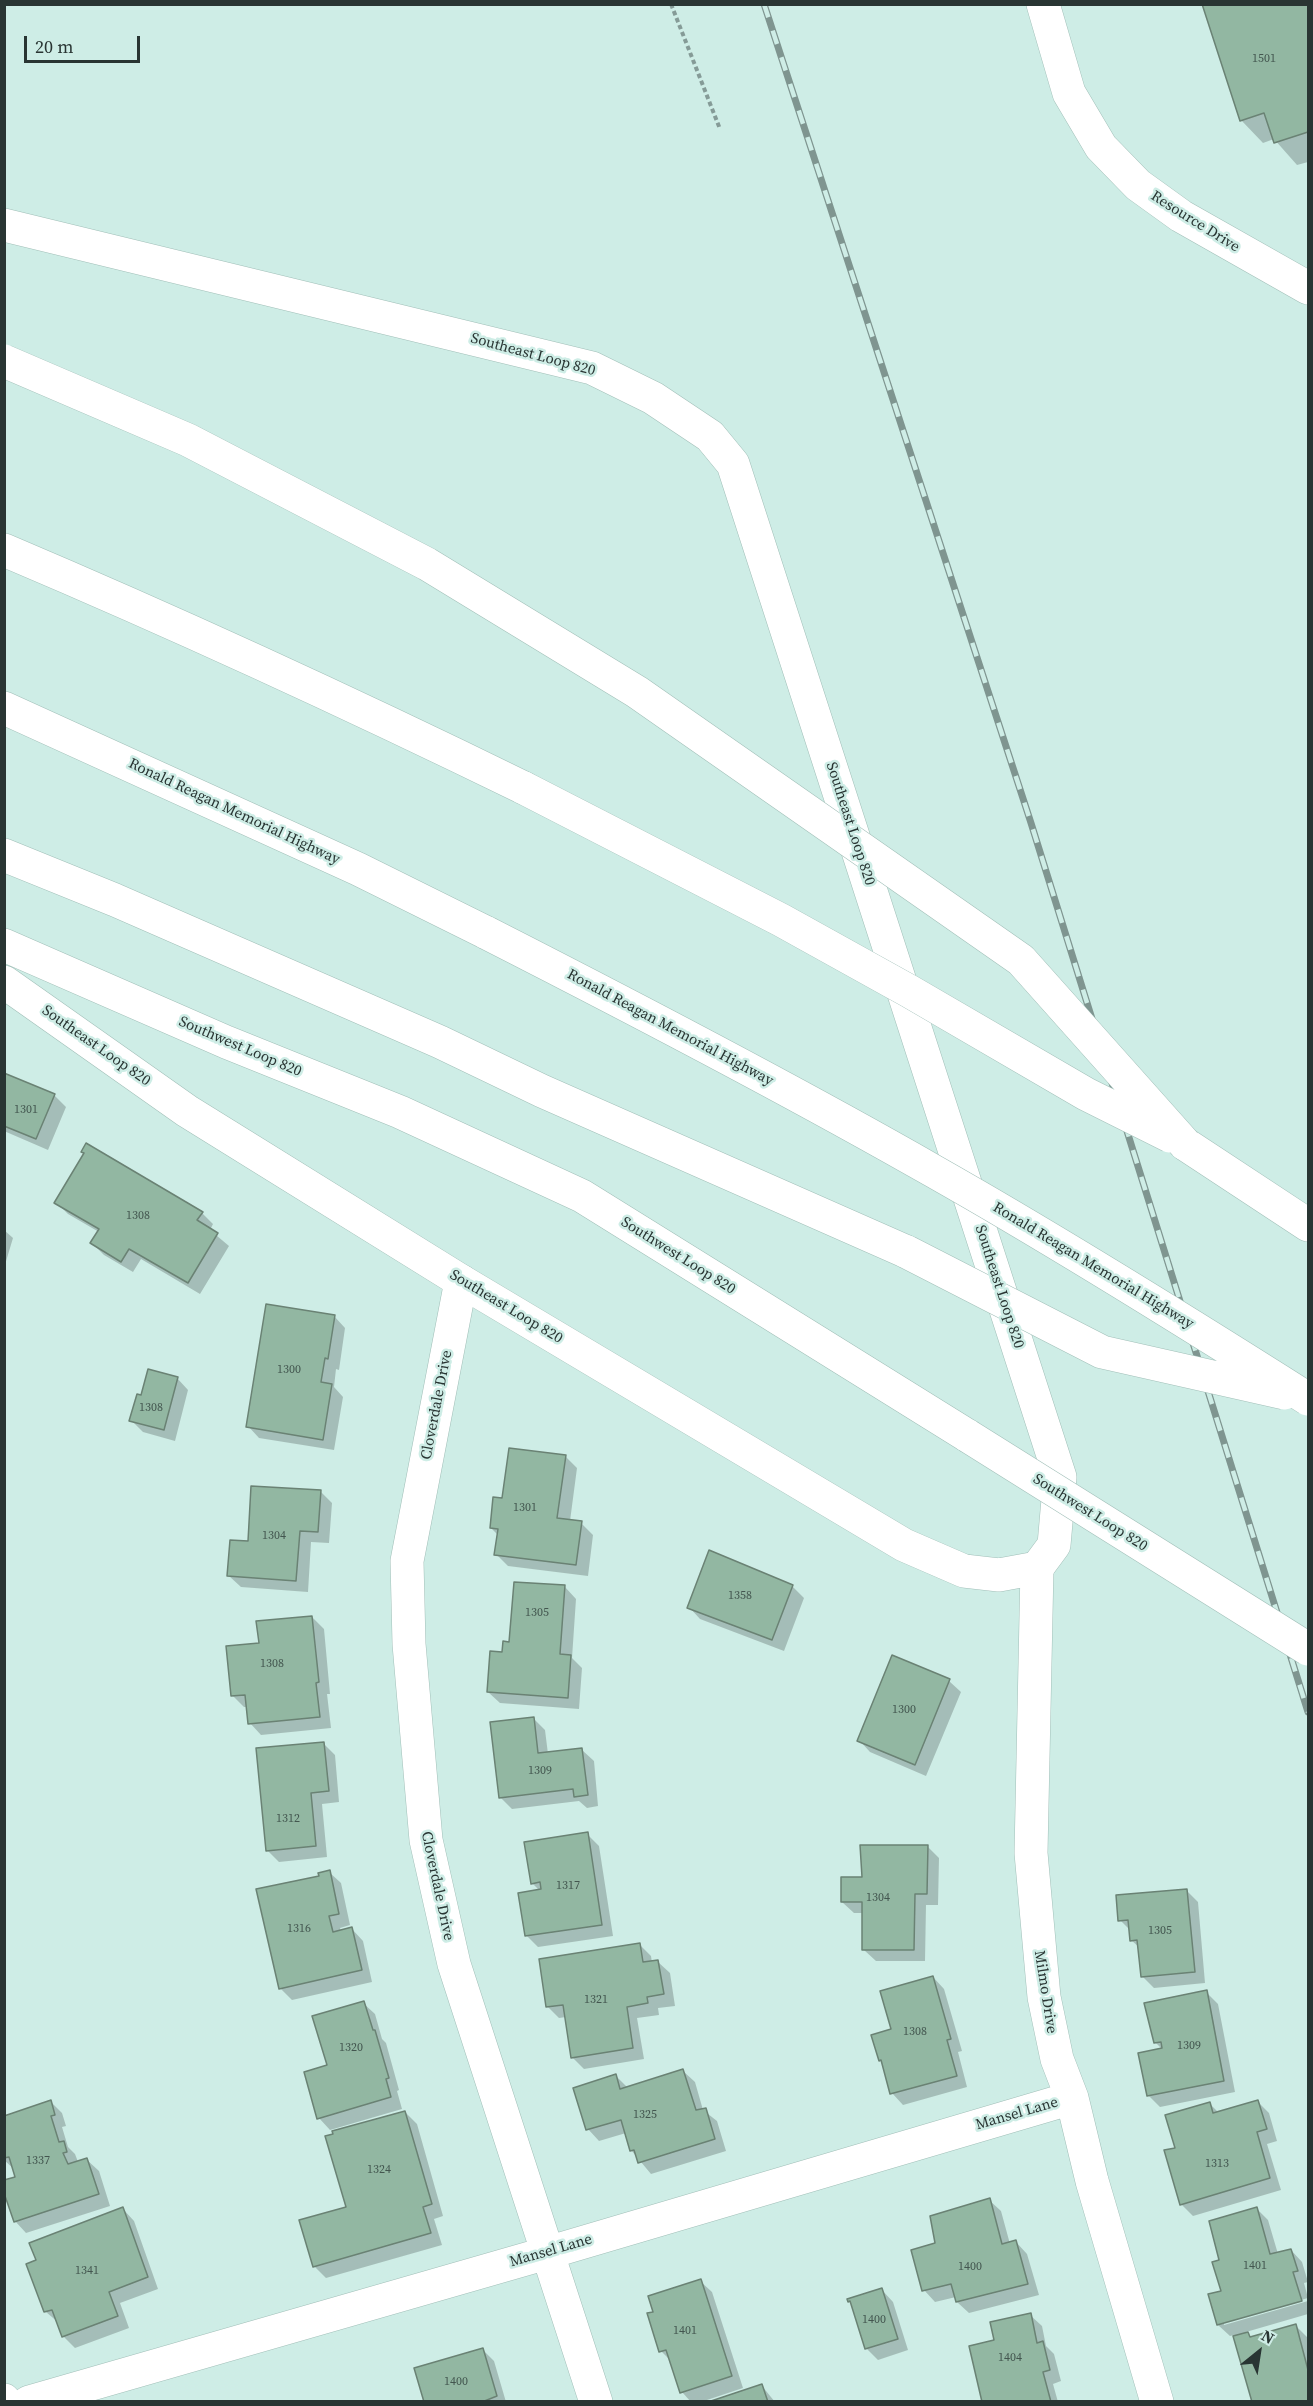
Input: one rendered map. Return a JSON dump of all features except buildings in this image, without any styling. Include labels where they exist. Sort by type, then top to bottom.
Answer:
[{"type":"main road","name":"Resource Drive","points":[[1043,4],[1070,93],[1101,147],[1138,185],[1181,216],[1308,288]]},
{"type":"main road","name":"Southeast Loop 820","points":[[4,225],[592,368],[653,398],[691,423],[710,436],[733,464],[1060,1477],[1054,1545],[1037,1568],[999,1575],[964,1571],[904,1545],[461,1281],[187,1111],[4,982]]},
{"type":"main road","points":[[4,361],[188,440],[427,564],[637,692],[1021,960],[1185,1144]]},
{"type":"main road","points":[[4,550],[210,638],[358,707],[524,788],[781,920],[1086,1094],[1185,1144],[1308,1225]]},
{"type":"main road","name":"Ronald Reagan Memorial Highway","points":[[4,708],[358,869],[645,1014],[936,1172],[1160,1305],[1308,1399]]},
{"type":"main road","points":[[4,855],[114,900],[440,1042],[542,1091],[907,1252],[1102,1352],[1308,1399]]},
{"type":"main road","name":"Southwest Loop 820","points":[[4,945],[226,1042],[400,1112],[582,1196],[1308,1649]]},
{"type":"main road","name":"Cloverdale Drive","points":[[461,1281],[407,1562],[410,1644],[424,1829],[454,1964],[596,2402]]},
{"type":"main road","name":"Milmo Drive","points":[[1037,1568],[1031,1853],[1044,1997],[1057,2059],[1071,2098],[1092,2181],[1157,2402]]},
{"type":"main road","name":"Mansel Lane","points":[[29,2402],[547,2253],[1071,2098]]},
{"type":"path","points":[[671,4],[720,129]]},
{"type":"railway","points":[[764,4],[1031,823],[1308,1712]]}]
